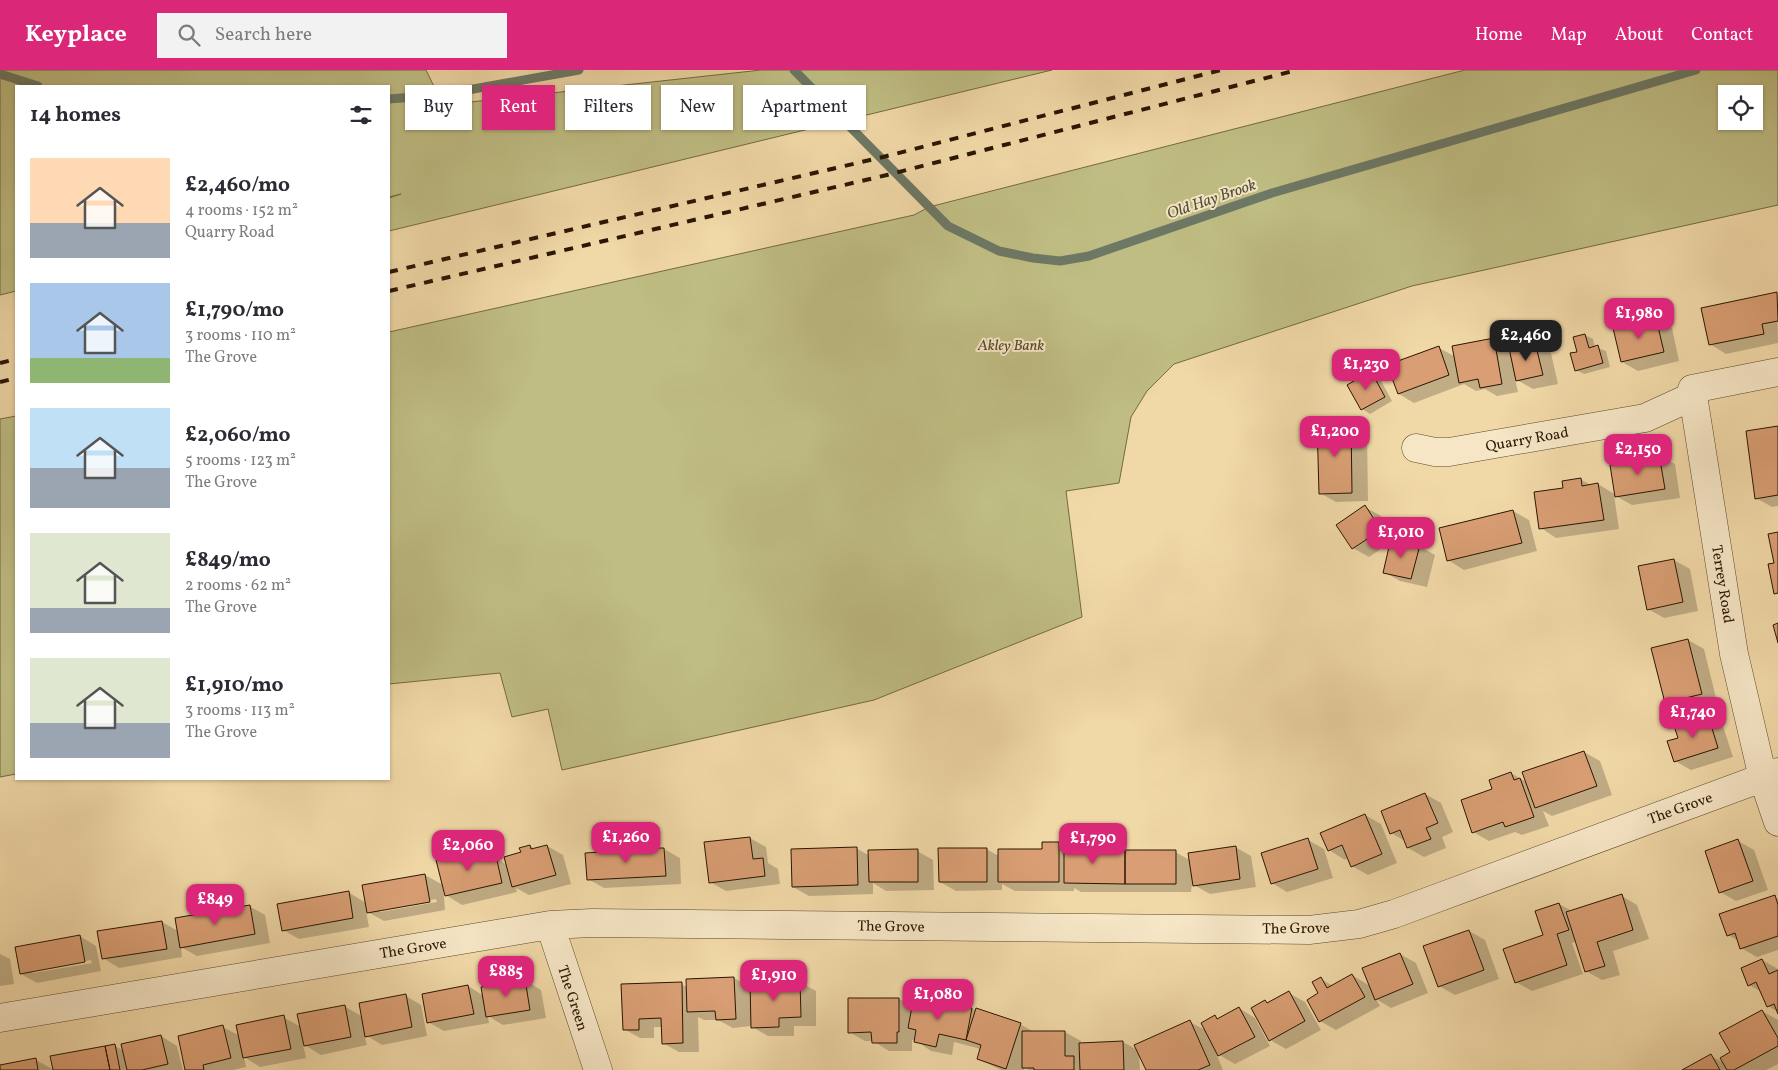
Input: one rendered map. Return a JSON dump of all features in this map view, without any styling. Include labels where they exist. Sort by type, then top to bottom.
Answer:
[{"type":"street","name":"Quarry Road","points":[[1416,448],[1434,452],[1449,452],[1644,418],[1693,393],[1778,372]]},
{"type":"street","name":"Terrey Road","points":[[1693,393],[1734,654],[1770,775],[1778,822]]},
{"type":"street","name":"The Grove","points":[[0,1018],[550,925],[592,923],[1299,930],[1344,927],[1394,914],[1770,775]]},
{"type":"street","name":"The Green","points":[[550,925],[598,1070]]},
{"type":"green space","points":[[0,70],[426,70],[433,85],[405,85],[405,130],[472,130],[472,102],[482,101],[482,130],[555,130],[555,93],[565,92],[565,130],[651,130],[651,85],[625,85],[761,70],[1052,70],[866,115],[866,85],[743,85],[743,130],[805,130],[390,231],[390,198],[401,194],[390,197],[390,85],[15,85],[15,291],[0,295]]},
{"type":"green space","name":"Akley Bank","points":[[1465,70],[1778,70],[1778,205],[1412,286],[1174,364],[1147,391],[1131,417],[1119,483],[1066,491],[1082,617],[874,700],[562,770],[548,709],[512,717],[500,673],[390,684],[390,332],[914,215],[929,207]]},
{"type":"green space","points":[[15,416],[15,774],[0,777],[0,419]]},
{"type":"building","points":[[1777,292],[1778,321],[1762,324],[1764,334],[1709,345],[1701,308]]},
{"type":"building","points":[[1656,318],[1664,352],[1621,362],[1613,328]]},
{"type":"building","points":[[1585,334],[1589,348],[1598,345],[1603,363],[1575,371],[1570,353],[1577,352],[1573,337]]},
{"type":"building","points":[[1494,338],[1502,384],[1480,388],[1478,379],[1459,383],[1452,346]]},
{"type":"building","points":[[1535,342],[1543,375],[1516,381],[1509,348]]},
{"type":"building","points":[[1439,346],[1449,375],[1398,394],[1387,365]]},
{"type":"building","points":[[1371,371],[1385,397],[1361,410],[1347,385]]},
{"type":"building","points":[[1317,422],[1351,422],[1352,493],[1319,494]]},
{"type":"building","points":[[1778,426],[1778,495],[1755,499],[1746,431]]},
{"type":"building","points":[[1659,454],[1665,489],[1615,497],[1610,465],[1632,462],[1632,458]]},
{"type":"building","points":[[1581,478],[1582,486],[1598,483],[1604,520],[1539,529],[1534,492],[1563,488],[1562,481]]},
{"type":"building","points":[[1365,505],[1381,530],[1352,549],[1336,525]]},
{"type":"building","points":[[1513,510],[1522,543],[1447,561],[1439,528]]},
{"type":"building","points":[[1778,532],[1778,593],[1774,594],[1768,564],[1774,563],[1768,534]]},
{"type":"building","points":[[1391,538],[1420,545],[1411,579],[1383,573]]},
{"type":"building","points":[[1674,559],[1683,602],[1647,610],[1638,566]]},
{"type":"building","points":[[1778,623],[1778,643],[1773,625]]},
{"type":"building","points":[[1688,639],[1702,694],[1665,703],[1651,648]]},
{"type":"building","points":[[1708,715],[1718,748],[1674,762],[1667,741],[1678,738],[1674,726]]},
{"type":"building","points":[[1584,751],[1597,786],[1535,808],[1522,772]]},
{"type":"building","points":[[1511,772],[1514,780],[1520,778],[1534,817],[1505,827],[1503,822],[1472,833],[1461,800],[1492,789],[1489,780]]},
{"type":"building","points":[[1425,793],[1438,823],[1426,828],[1431,839],[1407,848],[1400,830],[1390,834],[1381,811]]},
{"type":"building","points":[[1365,814],[1382,854],[1351,867],[1342,845],[1328,851],[1320,833]]},
{"type":"building","points":[[750,837],[753,859],[763,858],[765,876],[709,883],[704,842]]},
{"type":"building","points":[[1308,838],[1318,869],[1271,884],[1261,853]]},
{"type":"building","points":[[1738,839],[1753,881],[1719,893],[1705,851]]},
{"type":"building","points":[[1042,842],[1059,842],[1059,882],[998,882],[998,849],[1042,849]]},
{"type":"building","points":[[1064,843],[1093,843],[1093,850],[1125,850],[1125,884],[1064,883]]},
{"type":"building","points":[[530,845],[531,849],[547,845],[556,875],[512,887],[504,857],[521,852],[519,848]]},
{"type":"building","points":[[644,845],[644,848],[664,848],[666,876],[587,880],[585,853],[632,850],[631,846]]},
{"type":"building","points":[[1236,846],[1240,879],[1193,886],[1188,853]]},
{"type":"building","points":[[857,847],[858,885],[792,887],[791,849]]},
{"type":"building","points":[[938,848],[987,848],[987,882],[939,882]]},
{"type":"building","points":[[483,849],[486,859],[496,856],[502,883],[445,896],[436,860]]},
{"type":"building","points":[[918,849],[918,882],[869,882],[868,850]]},
{"type":"building","points":[[1125,850],[1176,850],[1176,884],[1125,884]]},
{"type":"building","points":[[425,874],[430,902],[367,913],[362,885]]},
{"type":"building","points":[[349,891],[353,918],[282,931],[277,904]]},
{"type":"building","points":[[1622,894],[1633,930],[1597,942],[1605,966],[1585,972],[1566,912]]},
{"type":"building","points":[[1775,895],[1778,905],[1778,936],[1740,949],[1735,933],[1727,936],[1719,914]]},
{"type":"building","points":[[1559,903],[1569,930],[1557,934],[1567,965],[1515,983],[1503,949],[1543,935],[1535,911]]},
{"type":"building","points":[[250,905],[255,934],[180,948],[175,918]]},
{"type":"building","points":[[162,921],[167,949],[102,959],[97,931]]},
{"type":"building","points":[[1469,930],[1484,970],[1438,987],[1423,946]]},
{"type":"building","points":[[80,935],[85,962],[20,974],[15,947]]},
{"type":"building","points":[[1400,953],[1413,984],[1375,1000],[1362,968]]},
{"type":"building","points":[[1762,959],[1769,974],[1778,970],[1778,1014],[1774,1004],[1767,1007],[1756,982],[1748,986],[1741,968]]},
{"type":"building","points":[[1352,974],[1365,997],[1319,1022],[1307,1000],[1318,993],[1312,982],[1321,977],[1327,988]]},
{"type":"building","points":[[734,977],[736,1019],[716,1020],[715,1011],[687,1012],[686,979]]},
{"type":"building","points":[[525,979],[530,1010],[486,1017],[481,987]]},
{"type":"building","points":[[750,981],[800,981],[801,1017],[779,1018],[779,1027],[751,1028]]},
{"type":"building","points":[[682,982],[683,1043],[662,1044],[661,1018],[639,1019],[639,1030],[623,1030],[621,984]]},
{"type":"building","points":[[468,985],[474,1014],[427,1023],[422,994]]},
{"type":"building","points":[[1289,991],[1305,1021],[1269,1041],[1251,1008],[1265,1000],[1267,1003]]},
{"type":"building","points":[[406,994],[412,1027],[365,1037],[359,1003]]},
{"type":"building","points":[[914,996],[972,1008],[966,1040],[939,1034],[936,1047],[914,1042],[916,1030],[908,1028]]},
{"type":"building","points":[[848,998],[899,998],[899,1032],[897,1032],[897,1043],[872,1043],[871,1032],[848,1033]]},
{"type":"building","points":[[345,1005],[351,1037],[304,1046],[297,1014]]},
{"type":"building","points":[[1239,1007],[1255,1037],[1218,1056],[1201,1023],[1215,1015],[1217,1019]]},
{"type":"building","points":[[976,1008],[1021,1023],[1006,1069],[977,1059],[981,1045],[966,1040]]},
{"type":"building","points":[[1762,1010],[1778,1038],[1778,1046],[1734,1070],[1727,1070],[1720,1058],[1730,1052],[1719,1033]]},
{"type":"building","points":[[284,1015],[291,1049],[243,1058],[236,1025]]},
{"type":"building","points":[[1190,1020],[1210,1065],[1198,1070],[1146,1070],[1134,1045]]},
{"type":"building","points":[[223,1025],[231,1058],[203,1065],[204,1070],[185,1070],[178,1036]]},
{"type":"building","points":[[1022,1031],[1065,1031],[1065,1056],[1074,1056],[1074,1070],[1034,1070],[1034,1068],[1022,1068]]},
{"type":"building","points":[[161,1035],[168,1064],[142,1070],[127,1070],[121,1044]]},
{"type":"building","points":[[1123,1041],[1124,1070],[1080,1070],[1079,1043]]},
{"type":"building","points":[[115,1044],[120,1070],[110,1070],[105,1046]]},
{"type":"building","points":[[105,1046],[110,1070],[53,1070],[50,1056]]},
{"type":"building","points":[[1711,1054],[1720,1070],[1682,1070]]},
{"type":"building","points":[[36,1058],[38,1070],[0,1070],[0,1065]]},
{"type":"waterway","name":"Old Hay Brook","points":[[390,99],[440,95],[579,70]]},
{"type":"waterway","name":"Old Hay Brook","points":[[794,70],[948,226],[999,251],[1060,261],[1089,256],[1272,193],[1696,70]]},
{"type":"waterway","name":"Old Hay Brook","points":[[0,74],[35,85]]},
{"type":"railway","points":[[390,272],[883,157],[1221,70]]},
{"type":"railway","points":[[390,291],[887,175],[1297,70]]},
{"type":"railway","points":[[0,363],[15,359]]},
{"type":"railway","points":[[0,382],[15,378]]}]
